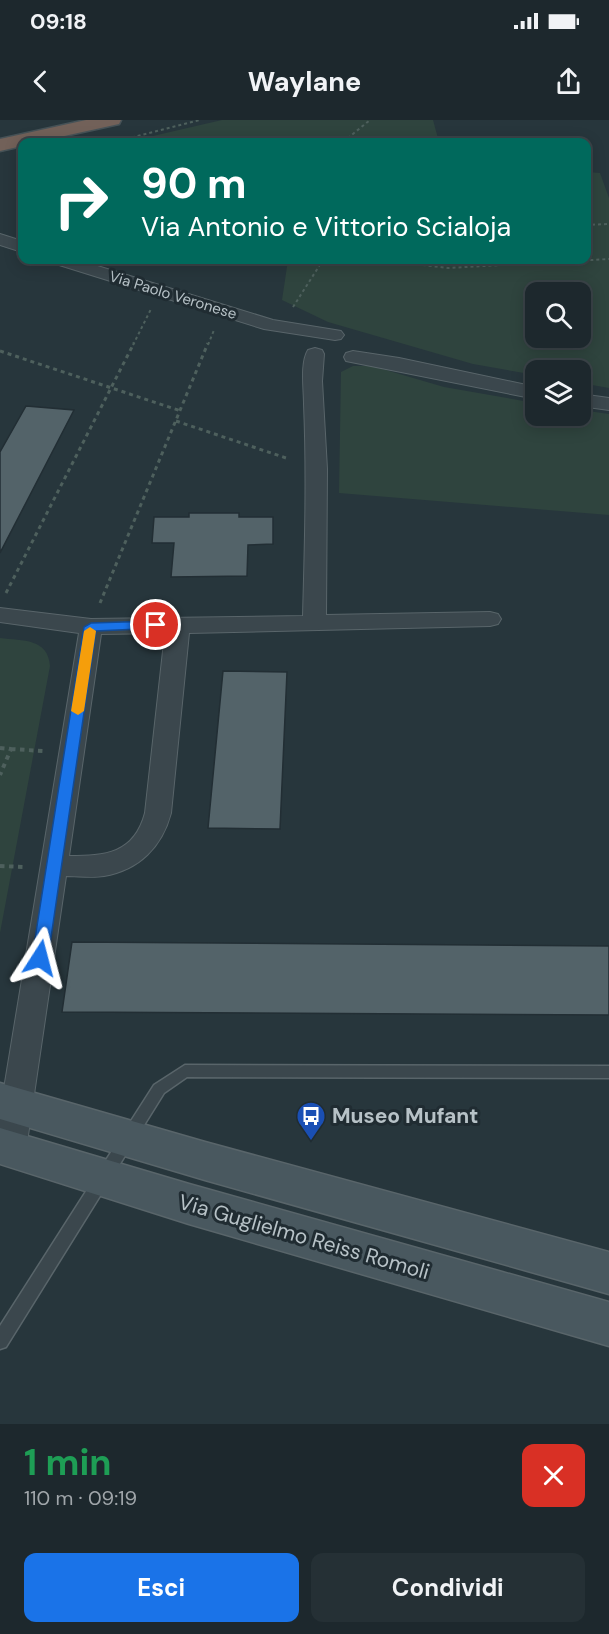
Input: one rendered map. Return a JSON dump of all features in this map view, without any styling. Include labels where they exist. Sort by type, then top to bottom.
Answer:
[{"type":"highway","points":[[28,138],[112,120]]},
{"type":"highway","points":[[0,144],[18,140]]},
{"type":"main road","points":[[8,1103],[609,1273]]},
{"type":"main road","name":"Via Guglielmo Reiss Romoli","points":[[5,1148],[609,1324]]},
{"type":"street","points":[[0,239],[18,246]]},
{"type":"street","name":"Via Paolo Veronese","points":[[74,264],[222,310],[286,322],[349,337],[350,354],[313,351],[286,322]]},
{"type":"street","points":[[314,623],[317,469],[313,351],[316,340],[335,335]]},
{"type":"street","points":[[313,381],[350,354],[398,362],[492,386],[525,391]]},
{"type":"street","points":[[591,402],[609,404]]},
{"type":"street","points":[[3,604],[91,627],[490,619]]},
{"type":"street","points":[[54,866],[103,866],[124,858],[140,847],[153,832],[158,813],[178,624]]},
{"type":"street","points":[[5,1148],[8,1103],[54,866],[91,627]]},
{"type":"lane","points":[[0,1341],[159,1089],[185,1071],[609,1072]]},
{"type":"path","points":[[130,138],[200,120]]},
{"type":"path","points":[[348,138],[370,120]]},
{"type":"path","points":[[591,225],[609,224]]},
{"type":"path","points":[[591,261],[609,260]]},
{"type":"path","points":[[286,322],[320,264]]},
{"type":"path","points":[[414,264],[448,268],[528,264]]},
{"type":"path","points":[[3,604],[159,292]]},
{"type":"path","points":[[91,627],[222,310]]},
{"type":"path","points":[[0,351],[181,411]]},
{"type":"path","points":[[176,421],[317,469]]},
{"type":"path","points":[[0,748],[10,749],[0,775]]},
{"type":"green space","points":[[222,120],[433,120],[438,138],[144,138]]},
{"type":"green space","points":[[591,172],[600,173],[609,198],[609,388],[591,385],[591,360],[525,360],[525,373],[473,364],[328,322],[282,300],[287,264],[591,264]]},
{"type":"green space","points":[[353,366],[372,366],[444,387],[525,401],[525,426],[591,426],[591,411],[609,414],[609,515],[339,493],[341,372]]},
{"type":"green space","points":[[0,638],[25,641],[39,646],[45,650],[50,666],[0,933]]},
{"type":"building","points":[[26,406],[74,410],[0,553],[0,452]]},
{"type":"building","points":[[189,513],[239,513],[239,517],[273,517],[273,544],[248,545],[247,576],[171,577],[174,543],[152,543],[154,517],[189,517]]},
{"type":"building","points":[[223,671],[287,672],[280,829],[208,828]]},
{"type":"building","points":[[72,942],[609,946],[609,1015],[62,1012]]},
{"type":"slow traffic","points":[[78,711],[90,631]]},
{"type":"place","name":"Museo Mufant","points":[[311,1142]]},
{"type":"route","points":[[40,958],[91,627],[156,625]]}]
